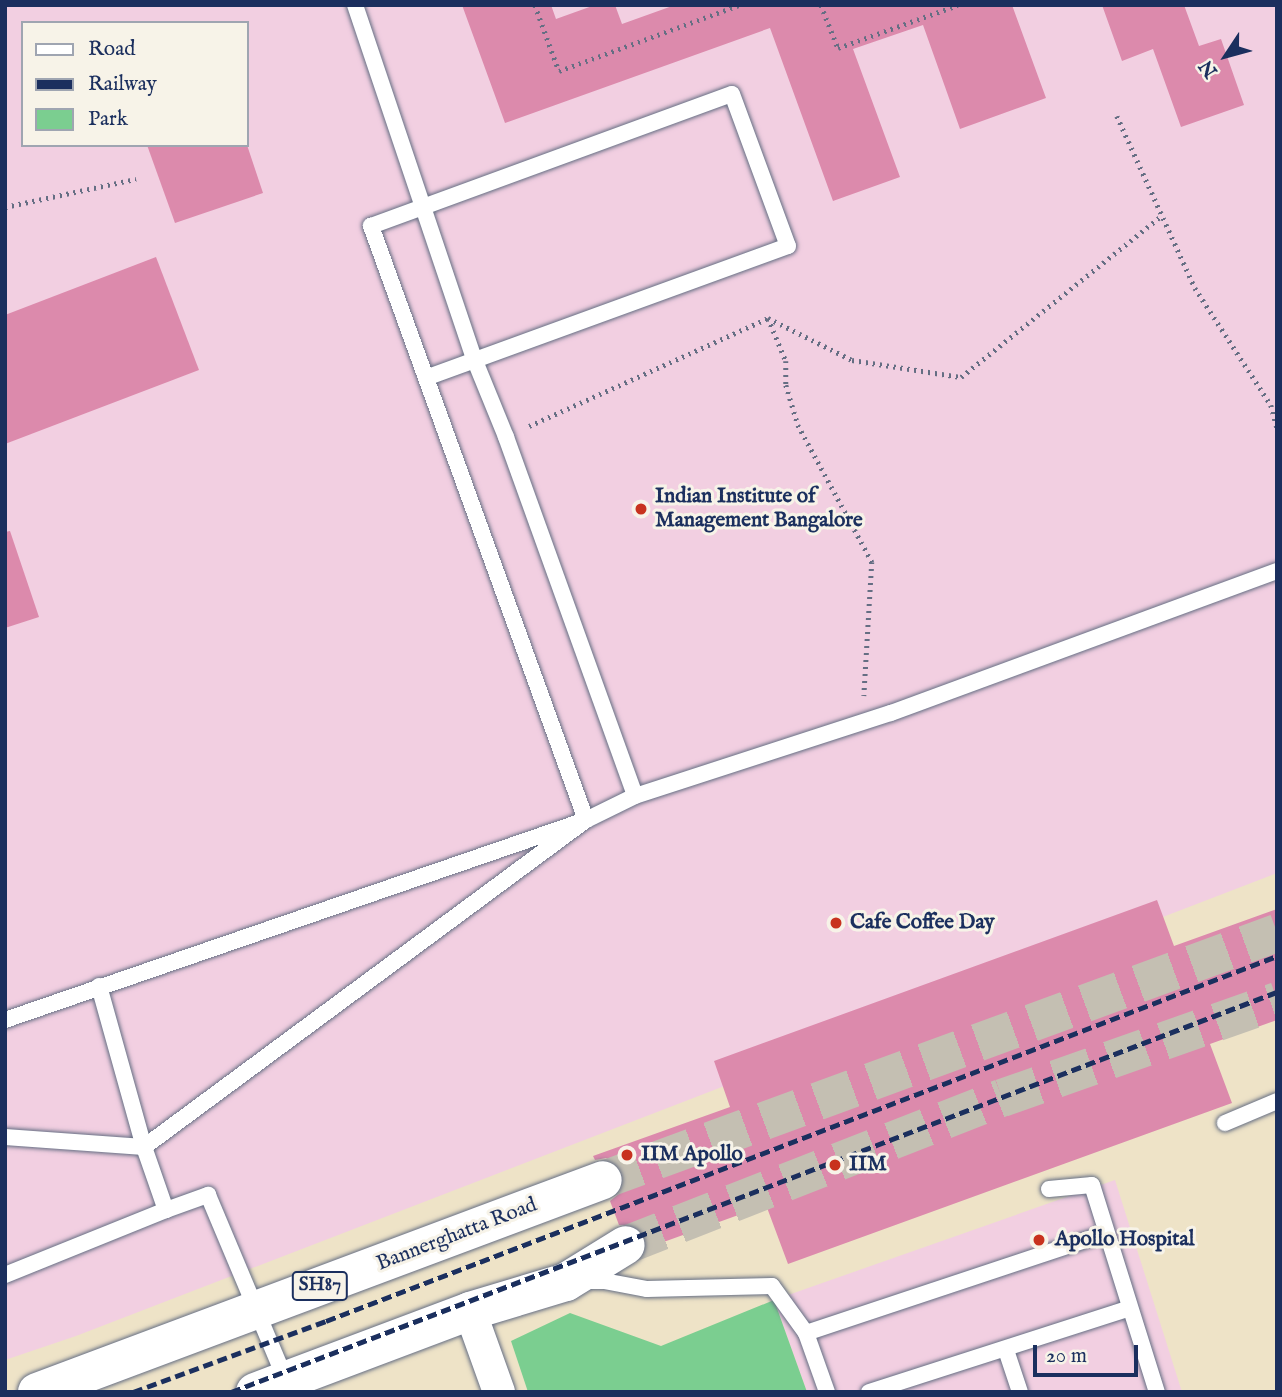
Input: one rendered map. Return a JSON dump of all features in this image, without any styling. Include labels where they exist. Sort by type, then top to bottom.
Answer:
[{"type":"main road","name":"Bannerghatta Road","points":[[37,1392],[603,1180]]},
{"type":"main road","points":[[271,1387],[470,1311],[566,1282],[626,1245]]},
{"type":"street","points":[[470,1311],[499,1392]]},
{"type":"lane","points":[[355,5],[475,360],[506,437],[635,796]]},
{"type":"lane","points":[[426,378],[788,246],[732,94],[371,226],[426,378],[586,820]]},
{"type":"lane","points":[[5,1020],[586,820],[635,796],[867,718],[891,713],[1277,571]]},
{"type":"lane","points":[[5,1137],[144,1147],[586,820]]},
{"type":"lane","points":[[99,986],[144,1147],[166,1210]]},
{"type":"lane","points":[[1226,1123],[1277,1101]]},
{"type":"lane","points":[[1049,1189],[1092,1185],[1157,1392]]},
{"type":"lane","points":[[5,1275],[208,1195],[258,1309],[271,1387]]},
{"type":"lane","points":[[806,1333],[1106,1233]]},
{"type":"lane","points":[[566,1282],[604,1280],[647,1289],[772,1286],[806,1333],[827,1392]]},
{"type":"lane","points":[[869,1392],[1130,1308]]},
{"type":"lane","points":[[1006,1350],[1020,1392]]},
{"type":"path","points":[[535,5],[559,71],[739,5]]},
{"type":"path","points":[[821,5],[838,48],[958,5]]},
{"type":"path","points":[[1117,116],[1195,288],[1271,405],[1277,427]]},
{"type":"path","points":[[5,207],[136,179]]},
{"type":"path","points":[[768,318],[852,360],[961,377],[1161,216]]},
{"type":"path","points":[[506,437],[768,318]]},
{"type":"path","points":[[768,318],[786,360],[786,385],[798,425],[872,562],[864,697],[867,718]]},
{"type":"shaded area","name":"Indian Institute of Management Bangalore","points":[[5,5],[1277,5],[1277,873],[76,1336],[5,1360]]},
{"type":"shaded area","name":"Apollo Hospital","points":[[1115,1180],[1182,1392],[807,1392],[774,1300]]},
{"type":"green space","points":[[774,1300],[807,1392],[528,1392],[511,1341],[570,1313],[661,1346]]},
{"type":"building","points":[[462,5],[551,5],[556,19],[595,5],[615,5],[622,24],[675,5],[1012,5],[1046,98],[960,129],[923,25],[853,49],[900,177],[833,201],[770,28],[505,123]]},
{"type":"building","points":[[1102,5],[1184,5],[1199,46],[1221,39],[1244,105],[1181,127],[1153,49],[1122,61]]},
{"type":"building","points":[[148,147],[248,147],[263,193],[175,223]]},
{"type":"building","points":[[156,257],[199,370],[5,444],[5,315]]},
{"type":"building","points":[[10,531],[39,617],[5,628],[5,532]]},
{"type":"building","points":[[1157,900],[1174,946],[1277,909],[1277,1020],[1210,1044],[1232,1103],[788,1264],[766,1205],[647,1248],[645,1234],[637,1226],[619,1225],[610,1201],[620,1193],[624,1184],[624,1173],[616,1163],[606,1158],[595,1160],[593,1156],[730,1107],[714,1061]]},
{"type":"tunnel","points":[[603,1180],[1277,933]]},
{"type":"tunnel","points":[[626,1245],[1002,1098],[1277,1001]]},
{"type":"railway","points":[[133,1392],[326,1321],[1277,956]]},
{"type":"railway","points":[[231,1392],[1277,992]]},
{"type":"place","name":"Indian Institute of Management Bangalore","points":[[641,509]]},
{"type":"place","name":"Cafe Coffee Day","points":[[836,923]]},
{"type":"place","name":"IIM Apollo","points":[[627,1155]]},
{"type":"place","name":"IIM","points":[[835,1165]]},
{"type":"place","name":"Apollo Hospital","points":[[1039,1240]]}]
